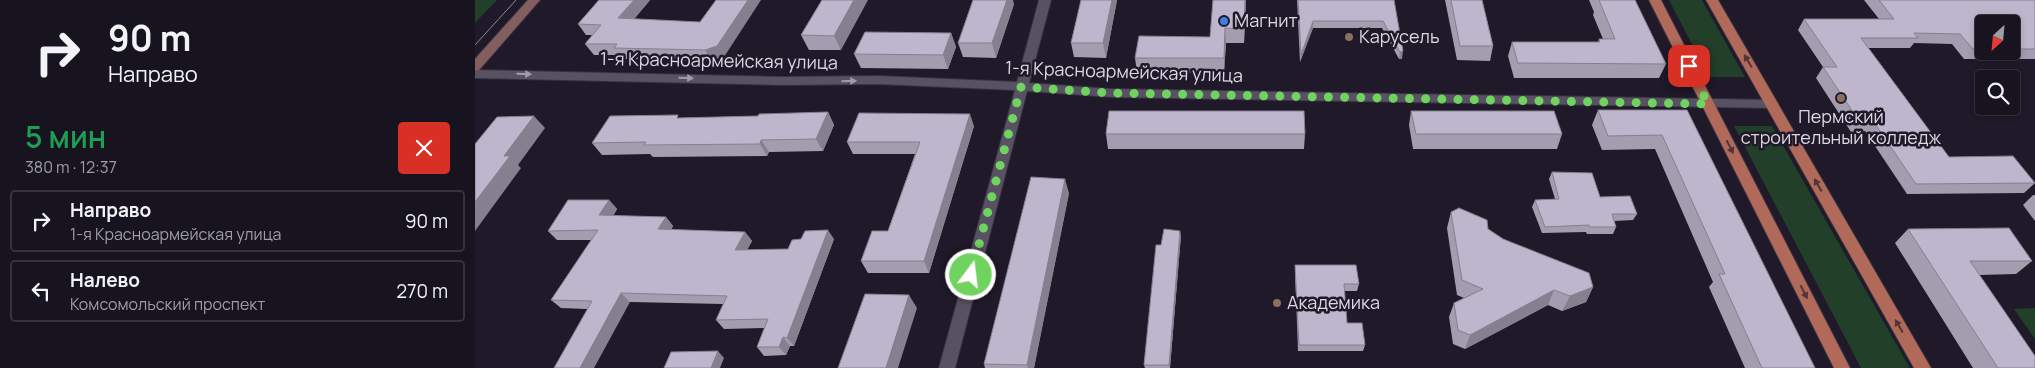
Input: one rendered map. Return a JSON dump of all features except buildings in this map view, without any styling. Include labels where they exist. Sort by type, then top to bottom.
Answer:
[{"type":"main road","points":[[475,67],[534,0]]},
{"type":"main road","points":[[1655,0],[1842,368]]},
{"type":"main road","points":[[1712,0],[1923,368]]},
{"type":"street","points":[[947,368],[1045,0]]},
{"type":"street","name":"1-я Красноармейская улица","points":[[475,74],[781,81],[878,80],[1111,93],[1771,104]]},
{"type":"green space","points":[[475,0],[497,0],[475,23]]},
{"type":"green space","points":[[1669,0],[1702,0],[1745,77],[1709,77]]},
{"type":"green space","points":[[1734,126],[1772,126],[1910,368],[1861,368]]},
{"type":"green space","points":[[2035,308],[2035,339],[2014,309]]},
{"type":"tram line","points":[[475,45],[516,0]]},
{"type":"place","name":"Магнит","points":[[1224,21]]},
{"type":"place","name":"Карусель","points":[[1349,37]]},
{"type":"place","name":"Пермский строительный колледж","points":[[1841,98]]},
{"type":"place","name":"Академика","points":[[1277,303]]},
{"type":"route","points":[[971,275],[1021,87],[1111,93],[1708,104],[1689,66]]}]
